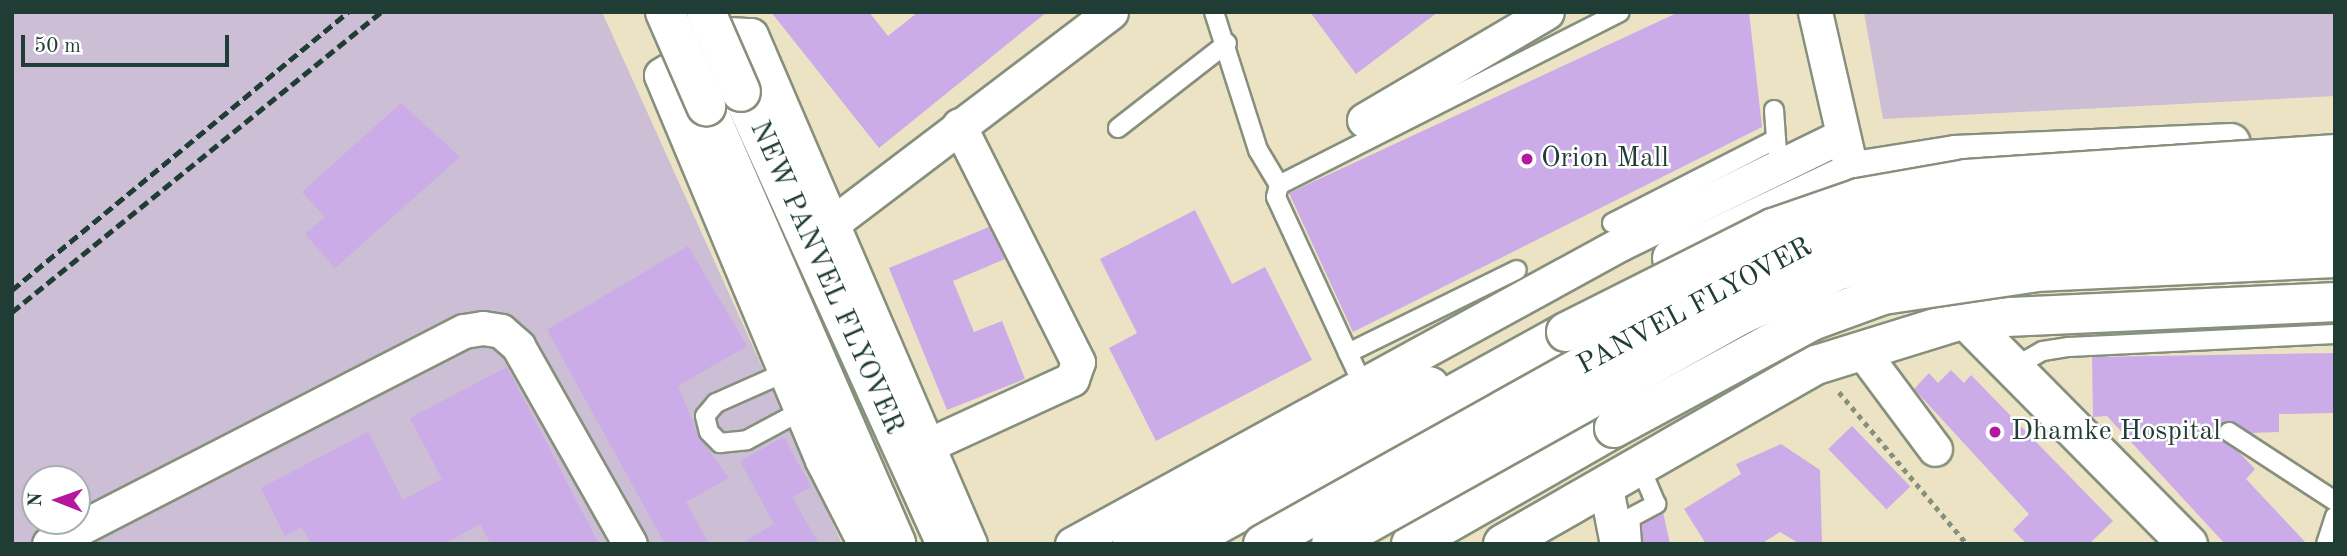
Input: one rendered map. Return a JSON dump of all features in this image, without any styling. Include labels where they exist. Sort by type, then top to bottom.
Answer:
[{"type":"main road","name":"NEW PANVEL FLYOVER","points":[[665,12],[897,544]]},
{"type":"main road","name":"NEW PANVEL FLYOVER","points":[[706,12],[946,544]]},
{"type":"main road","points":[[1132,544],[1757,214],[1855,171],[1956,155],[2335,139]]},
{"type":"main road","points":[[1182,544],[1566,332],[1773,228],[1859,198],[1993,177],[2335,154]]},
{"type":"main road","name":"PANVEL FLYOVER","points":[[1263,544],[1729,284],[1828,238],[1972,209],[2335,189]]},
{"type":"main road","name":"PANVEL FLYOVER","points":[[1331,544],[1745,313],[1839,270],[1975,243],[2335,225]]},
{"type":"main road","points":[[1411,544],[1614,428],[1812,321],[1883,295],[2036,272],[2335,258]]},
{"type":"main road","points":[[1503,544],[1605,483],[1816,365],[1965,319],[2335,302]]},
{"type":"main road","points":[[1965,319],[2173,540]]},
{"type":"street","points":[[833,223],[1111,12]]},
{"type":"street","points":[[1364,120],[1547,12]]},
{"type":"street","points":[[1815,12],[1839,137],[1855,171],[1965,319]]},
{"type":"street","points":[[865,544],[801,411],[661,75],[729,34],[751,36],[833,223],[924,447],[970,544]]},
{"type":"street","points":[[924,447],[1072,379],[1078,362],[959,125]]},
{"type":"street","points":[[1072,544],[1778,153],[1839,137]]},
{"type":"street","points":[[48,544],[464,331],[483,328],[501,331],[518,346],[630,544]]},
{"type":"street","points":[[1862,351],[1935,449]]},
{"type":"street","points":[[1605,483],[1617,544]]},
{"type":"lane","points":[[1214,12],[1227,43],[1258,150],[1279,185],[1276,197],[1362,383]]},
{"type":"lane","points":[[1279,185],[1620,12]]},
{"type":"lane","points":[[1118,128],[1227,43]]},
{"type":"lane","points":[[1612,223],[1778,153],[1774,110]]},
{"type":"lane","points":[[1348,353],[1517,270]]},
{"type":"lane","points":[[2014,368],[2043,351],[2069,347],[2335,334]]},
{"type":"lane","points":[[786,372],[716,403],[705,416],[709,432],[720,443],[747,440],[801,411]]},
{"type":"lane","points":[[2229,432],[2335,502]]},
{"type":"lane","points":[[1632,544],[1630,518],[1656,504],[1639,464]]},
{"type":"lane","points":[[2326,544],[2335,516]]},
{"type":"path","points":[[1816,365],[1968,544]]},
{"type":"shaded area","points":[[12,12],[602,12],[842,544],[12,544]]},
{"type":"shaded area","points":[[1864,12],[2335,12],[2335,96],[1883,119]]},
{"type":"building","points":[[771,12],[869,12],[888,36],[918,12],[1047,12],[879,148]]},
{"type":"building","points":[[1310,12],[1438,12],[1356,74]]},
{"type":"building","name":"Orion Mall","points":[[1679,12],[1749,12],[1762,127],[1353,332],[1289,193]]},
{"type":"building","points":[[401,103],[460,157],[335,268],[305,234],[325,217],[302,192]]},
{"type":"building","points":[[1195,210],[1232,284],[1265,267],[1312,360],[1156,441],[1109,348],[1137,333],[1100,259]]},
{"type":"building","points":[[989,227],[1005,259],[953,281],[974,332],[1002,321],[1025,379],[947,410],[889,268]]},
{"type":"building","points":[[688,246],[747,346],[678,386],[698,435],[729,478],[686,502],[709,544],[665,544],[547,330]]},
{"type":"building","points":[[2335,353],[2335,413],[2279,414],[2279,432],[2251,433],[2229,421],[2218,431],[2255,469],[2246,479],[2307,544],[2225,544],[2107,416],[2093,417],[2092,357]]},
{"type":"building","points":[[507,367],[599,544],[491,544],[480,524],[444,544],[311,544],[302,527],[285,536],[261,488],[368,432],[403,500],[442,479],[410,418]]},
{"type":"building","points":[[1951,370],[1964,383],[1971,375],[2113,521],[2089,544],[2027,544],[2013,530],[2029,514],[1914,389],[1929,373],[1938,383]]},
{"type":"building","points":[[1852,426],[1910,486],[1887,509],[1828,449]]},
{"type":"building","points":[[784,437],[811,487],[792,497],[819,544],[741,544],[774,524],[740,461]]},
{"type":"building","points":[[1781,444],[1820,470],[1822,544],[1800,544],[1780,532],[1761,544],[1706,544],[1684,509],[1741,474],[1736,464]]},
{"type":"building","points":[[1663,512],[1670,544],[1643,544],[1642,525]]},
{"type":"railway","points":[[12,290],[348,12]]},
{"type":"railway","points":[[12,312],[381,12]]},
{"type":"place","name":"Orion Mall","points":[[1527,159]]},
{"type":"place","name":"Dhamke Hospital","points":[[1995,432]]}]
